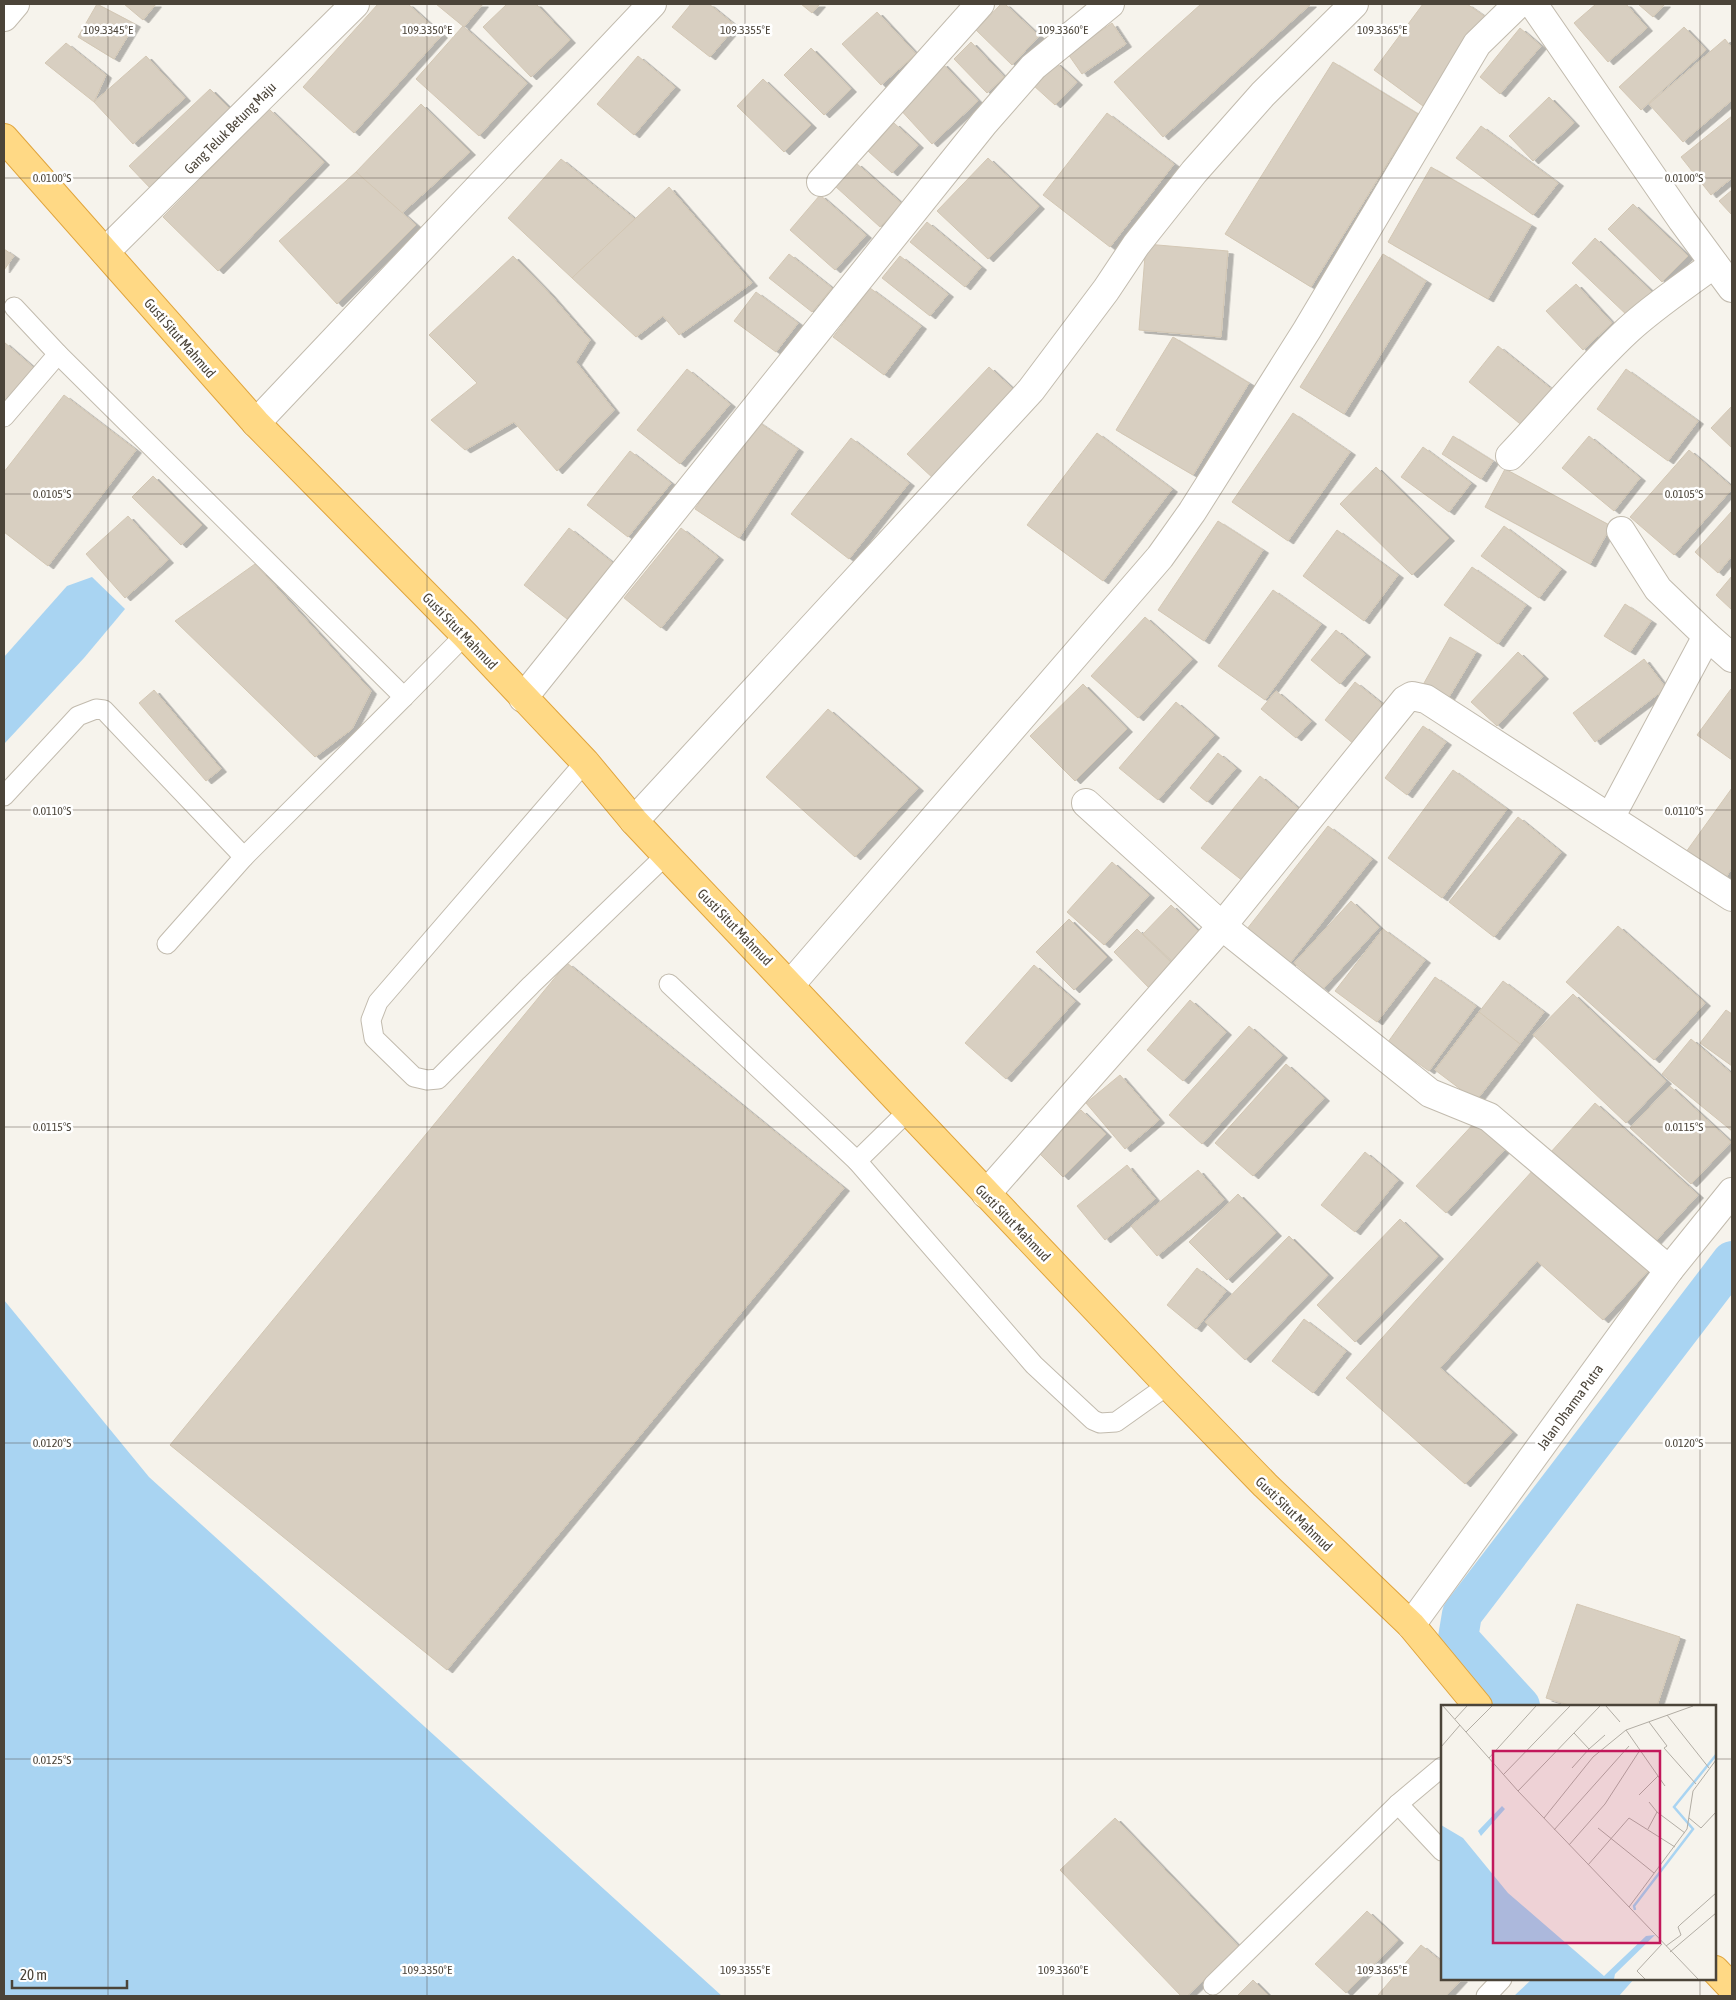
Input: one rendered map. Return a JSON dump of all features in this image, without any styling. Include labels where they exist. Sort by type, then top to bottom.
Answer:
[{"type":"highway","name":"Gusti Situt Mahmud","points":[[4,138],[256,423],[465,635],[584,762],[666,855],[1168,1386],[1265,1485],[1411,1625],[1477,1705]]},
{"type":"street","points":[[4,17],[15,4]]},
{"type":"street","name":"Gang Teluk Betung Maju","points":[[105,252],[355,4]]},
{"type":"street","points":[[256,423],[652,4]]},
{"type":"street","points":[[821,182],[980,4]]},
{"type":"street","points":[[523,698],[984,123],[1033,67],[1110,4]]},
{"type":"street","points":[[634,820],[1031,390],[1106,290],[1136,245],[1194,172],[1263,94],[1354,4]]},
{"type":"street","points":[[790,985],[1160,557],[1192,512],[1307,330],[1477,44],[1518,4]]},
{"type":"street","points":[[1533,4],[1732,288]]},
{"type":"street","points":[[1510,456],[1548,417],[1582,375],[1630,328],[1714,264]]},
{"type":"street","points":[[1621,531],[1658,589],[1732,658]]},
{"type":"street","points":[[1610,818],[1707,636]]},
{"type":"street","points":[[986,1194],[1222,926],[1405,700],[1412,696],[1426,699],[1732,897]]},
{"type":"street","points":[[1086,803],[1222,926],[1430,1092],[1489,1117],[1669,1270]]},
{"type":"street","name":"Jalan Dharma Putra","points":[[1411,1625],[1669,1270],[1732,1192]]},
{"type":"lane","points":[[14,307],[58,354],[404,697]]},
{"type":"lane","points":[[4,417],[58,354]]},
{"type":"lane","points":[[167,944],[244,857],[465,635]]},
{"type":"lane","points":[[4,796],[78,716],[96,708],[104,710],[244,857]]},
{"type":"lane","points":[[584,762],[378,1002],[370,1020],[374,1038],[414,1077],[427,1080],[438,1079],[531,985],[666,855]]},
{"type":"lane","points":[[669,984],[857,1162],[1034,1365],[1093,1420],[1100,1423],[1116,1422],[1168,1386]]},
{"type":"lane","points":[[857,1162],[907,1112]]},
{"type":"lane","points":[[1213,1985],[1398,1804],[1441,1768]]},
{"type":"lane","points":[[1398,1804],[1441,1850]]},
{"type":"lane","points":[[1486,1996],[1501,1980]]},
{"type":"water","points":[[92,577],[125,609],[84,658],[4,744],[4,657],[67,586]]},
{"type":"water","points":[[4,1300],[149,1477],[722,1996],[4,1996]]},
{"type":"water","points":[[1531,1980],[1633,1980],[1619,1996],[1514,1996]]},
{"type":"building","points":[[97,4],[135,24],[114,59],[78,37]]},
{"type":"building","points":[[124,4],[156,4],[143,20]]},
{"type":"building","points":[[378,4],[408,4],[442,35],[354,133],[303,87]]},
{"type":"building","points":[[436,4],[483,4],[464,27]]},
{"type":"building","points":[[507,4],[536,4],[570,40],[531,77],[483,27]]},
{"type":"building","points":[[691,4],[709,4],[736,26],[710,57],[672,27]]},
{"type":"building","points":[[801,4],[820,4],[812,13]]},
{"type":"building","points":[[1001,4],[1005,4],[1039,36],[1012,65],[976,30]]},
{"type":"building","points":[[1201,4],[1311,4],[1163,137],[1114,82]]},
{"type":"building","points":[[1423,4],[1467,4],[1487,18],[1423,106],[1374,70]]},
{"type":"building","points":[[1596,4],[1626,4],[1647,28],[1608,62],[1574,23]]},
{"type":"building","points":[[1638,4],[1665,4],[1653,17]]},
{"type":"building","points":[[877,12],[916,54],[881,85],[842,44]]},
{"type":"building","points":[[1112,23],[1126,44],[1082,74],[1068,54]]},
{"type":"building","points":[[463,26],[527,83],[479,136],[416,79]]},
{"type":"building","points":[[1684,27],[1706,50],[1641,110],[1619,87]]},
{"type":"building","points":[[1520,28],[1541,46],[1500,94],[1480,77]]},
{"type":"building","points":[[1725,39],[1732,48],[1732,100],[1683,142],[1649,104]]},
{"type":"building","points":[[971,42],[1004,77],[987,93],[954,59]]},
{"type":"building","points":[[66,43],[106,75],[94,102],[45,63]]},
{"type":"building","points":[[811,48],[851,89],[824,115],[784,75]]},
{"type":"building","points":[[146,56],[185,98],[133,144],[94,102]]},
{"type":"building","points":[[638,56],[675,87],[634,135],[597,104]]},
{"type":"building","points":[[1055,62],[1077,82],[1055,105],[1033,85]]},
{"type":"building","points":[[1333,62],[1418,114],[1311,287],[1225,234]]},
{"type":"building","points":[[942,63],[978,101],[932,144],[897,106]]},
{"type":"building","points":[[763,79],[811,125],[784,152],[737,106]]},
{"type":"building","points":[[210,89],[234,113],[153,191],[129,166]]},
{"type":"building","points":[[1549,97],[1574,123],[1533,161],[1509,136]]},
{"type":"building","points":[[421,104],[470,152],[402,213],[356,172]]},
{"type":"building","points":[[269,109],[324,162],[218,271],[163,217]]},
{"type":"building","points":[[1107,113],[1174,164],[1110,247],[1043,195]]},
{"type":"building","points":[[1732,116],[1732,178],[1711,195],[1681,157]]},
{"type":"building","points":[[894,123],[918,145],[892,173],[868,151]]},
{"type":"building","points":[[1481,126],[1558,183],[1533,215],[1456,158]]},
{"type":"building","points":[[988,158],[1039,206],[988,259],[937,211]]},
{"type":"building","points":[[561,159],[635,219],[572,278],[508,218]]},
{"type":"building","points":[[856,163],[902,204],[880,227],[835,186]]},
{"type":"building","points":[[1431,167],[1531,225],[1488,299],[1388,242]]},
{"type":"building","points":[[356,172],[416,225],[337,304],[279,241]]},
{"type":"building","points":[[669,187],[752,283],[679,335],[663,316],[636,337],[572,278]]},
{"type":"building","points":[[1732,190],[1732,215],[1719,201]]},
{"type":"building","points":[[820,195],[866,235],[835,270],[790,230]]},
{"type":"building","points":[[1633,204],[1688,256],[1662,282],[1608,229]]},
{"type":"building","points":[[927,222],[981,267],[965,287],[910,242]]},
{"type":"building","points":[[1595,238],[1653,293],[1630,318],[1572,263]]},
{"type":"building","points":[[1146,244],[1228,251],[1221,337],[1139,330]]},
{"type":"building","points":[[4,249],[14,256],[4,270]]},
{"type":"building","points":[[789,254],[832,288],[812,312],[769,278]]},
{"type":"building","points":[[1383,254],[1426,281],[1344,414],[1300,387]]},
{"type":"building","points":[[513,256],[549,293],[590,340],[576,362],[614,410],[557,471],[514,422],[465,450],[431,420],[477,383],[429,335]]},
{"type":"building","points":[[900,256],[948,294],[930,316],[882,278]]},
{"type":"building","points":[[1576,284],[1612,323],[1583,350],[1546,311]]},
{"type":"building","points":[[870,288],[921,326],[884,375],[833,337]]},
{"type":"building","points":[[756,292],[798,323],[776,352],[734,321]]},
{"type":"building","points":[[1173,337],[1249,383],[1193,475],[1116,430]]},
{"type":"building","points":[[4,342],[35,369],[4,404]]},
{"type":"building","points":[[1498,346],[1560,396],[1530,432],[1469,382]]},
{"type":"building","points":[[989,367],[1017,393],[935,480],[907,454]]},
{"type":"building","points":[[687,369],[730,404],[680,464],[637,430]]},
{"type":"building","points":[[1626,369],[1698,421],[1668,461],[1597,409]]},
{"type":"building","points":[[64,395],[136,450],[48,566],[4,532],[4,472]]},
{"type":"building","points":[[1732,406],[1732,448],[1711,428]]},
{"type":"building","points":[[1293,413],[1350,452],[1288,541],[1232,502]]},
{"type":"building","points":[[754,419],[798,449],[739,538],[695,509]]},
{"type":"building","points":[[1097,433],[1172,489],[1103,581],[1027,525]]},
{"type":"building","points":[[1453,436],[1493,461],[1481,479],[1442,454]]},
{"type":"building","points":[[1589,436],[1640,478],[1614,511],[1562,468]]},
{"type":"building","points":[[851,438],[909,483],[849,559],[791,514]]},
{"type":"building","points":[[1423,447],[1471,483],[1449,512],[1401,477]]},
{"type":"building","points":[[1689,450],[1732,489],[1674,555],[1630,517]]},
{"type":"building","points":[[630,451],[671,483],[628,537],[587,505]]},
{"type":"building","points":[[1376,467],[1449,538],[1412,575],[1340,504]]},
{"type":"building","points":[[1505,469],[1611,526],[1590,564],[1485,507]]},
{"type":"building","points":[[153,476],[202,525],[181,545],[132,497]]},
{"type":"building","points":[[1732,511],[1732,556],[1718,573],[1695,552]]},
{"type":"building","points":[[128,516],[168,560],[125,598],[86,554]]},
{"type":"building","points":[[1218,521],[1263,550],[1204,641],[1158,610]]},
{"type":"building","points":[[1504,526],[1561,569],[1539,598],[1481,556]]},
{"type":"building","points":[[569,528],[613,563],[567,619],[524,585]]},
{"type":"building","points":[[681,528],[718,557],[661,628],[624,598]]},
{"type":"building","points":[[1337,530],[1398,575],[1364,621],[1303,576]]},
{"type":"building","points":[[255,564],[371,691],[352,729],[315,757],[175,621]]},
{"type":"building","points":[[1472,567],[1526,605],[1498,644],[1444,605]]},
{"type":"building","points":[[1732,576],[1732,610],[1716,595]]},
{"type":"building","points":[[1273,590],[1321,624],[1265,700],[1218,666]]},
{"type":"building","points":[[1625,604],[1651,621],[1630,652],[1604,636]]},
{"type":"building","points":[[1145,617],[1192,659],[1138,718],[1091,676]]},
{"type":"building","points":[[1336,630],[1365,654],[1340,684],[1311,660]]},
{"type":"building","points":[[1450,637],[1476,652],[1449,697],[1424,683]]},
{"type":"building","points":[[1518,652],[1543,676],[1497,726],[1471,702]]},
{"type":"building","points":[[1644,659],[1666,688],[1595,742],[1573,713]]},
{"type":"building","points":[[1355,682],[1386,707],[1355,745],[1325,720]]},
{"type":"building","points":[[1083,684],[1127,729],[1075,781],[1030,736]]},
{"type":"building","points":[[154,690],[221,769],[206,781],[139,703]]},
{"type":"building","points":[[1732,690],[1732,760],[1697,735]]},
{"type":"building","points":[[1276,691],[1311,721],[1296,738],[1261,709]]},
{"type":"building","points":[[1176,702],[1214,735],[1158,800],[1119,768]]},
{"type":"building","points":[[828,709],[918,788],[855,857],[766,777]]},
{"type":"building","points":[[1423,726],[1446,742],[1407,795],[1385,778]]},
{"type":"building","points":[[1218,753],[1236,768],[1207,802],[1190,788]]},
{"type":"building","points":[[1453,770],[1507,809],[1442,898],[1388,858]]},
{"type":"building","points":[[1260,776],[1305,814],[1248,885],[1201,848]]},
{"type":"building","points":[[1732,788],[1732,868],[1725,879],[1686,852]]},
{"type":"building","points":[[1518,817],[1561,852],[1494,937],[1449,902]]},
{"type":"building","points":[[1328,826],[1372,859],[1290,963],[1247,929]]},
{"type":"building","points":[[1112,862],[1149,895],[1104,945],[1067,912]]},
{"type":"building","points":[[1351,901],[1379,927],[1323,989],[1294,963]]},
{"type":"building","points":[[1171,905],[1202,935],[1174,963],[1143,934]]},
{"type":"building","points":[[1069,919],[1107,957],[1074,990],[1036,952]]},
{"type":"building","points":[[1618,926],[1705,1003],[1654,1060],[1566,982]]},
{"type":"building","points":[[1137,929],[1176,967],[1151,990],[1114,952]]},
{"type":"building","points":[[1383,929],[1425,960],[1377,1022],[1335,991]]},
{"type":"building","points":[[567,963],[844,1188],[447,1670],[170,1445]]},
{"type":"building","points":[[1034,965],[1075,1001],[1006,1079],[965,1043]]},
{"type":"building","points":[[1435,977],[1476,1006],[1429,1071],[1388,1042]]},
{"type":"building","points":[[1503,981],[1544,1012],[1520,1044],[1479,1012]]},
{"type":"building","points":[[1573,994],[1666,1081],[1626,1123],[1533,1035]]},
{"type":"building","points":[[1190,1000],[1226,1032],[1183,1081],[1147,1050]]},
{"type":"building","points":[[1726,1010],[1732,1014],[1732,1066],[1700,1043]]},
{"type":"building","points":[[1479,1012],[1520,1044],[1476,1101],[1435,1070]]},
{"type":"building","points":[[1249,1026],[1282,1055],[1202,1144],[1169,1115]]},
{"type":"building","points":[[1691,1039],[1732,1074],[1732,1131],[1662,1074]]},
{"type":"building","points":[[1286,1064],[1324,1098],[1253,1176],[1215,1143]]},
{"type":"building","points":[[1120,1075],[1159,1120],[1125,1149],[1086,1103]]},
{"type":"building","points":[[1670,1086],[1731,1142],[1691,1184],[1630,1128]]},
{"type":"building","points":[[1595,1103],[1698,1195],[1652,1245],[1550,1153]]},
{"type":"building","points":[[1081,1110],[1106,1134],[1063,1177],[1039,1153]]},
{"type":"building","points":[[1477,1120],[1507,1147],[1446,1213],[1416,1186]]},
{"type":"building","points":[[1365,1152],[1398,1180],[1355,1232],[1321,1205]]},
{"type":"building","points":[[1127,1165],[1155,1199],[1105,1240],[1077,1206]]},
{"type":"building","points":[[1534,1169],[1648,1271],[1603,1320],[1537,1261],[1440,1368],[1512,1432],[1465,1484],[1346,1378]]},
{"type":"building","points":[[1198,1170],[1224,1200],[1157,1256],[1131,1226]]},
{"type":"building","points":[[1238,1194],[1276,1233],[1227,1280],[1189,1242]]},
{"type":"building","points":[[1400,1219],[1438,1256],[1355,1342],[1317,1305]]},
{"type":"building","points":[[1289,1236],[1328,1275],[1245,1360],[1205,1322]]},
{"type":"building","points":[[1197,1268],[1226,1291],[1196,1329],[1167,1305]]},
{"type":"building","points":[[1304,1319],[1346,1351],[1313,1393],[1272,1361]]},
{"type":"building","points":[[1577,1604],[1680,1637],[1657,1705],[1569,1705],[1546,1698]]},
{"type":"building","points":[[1115,1818],[1239,1947],[1187,1996],[1181,1996],[1060,1870]]},
{"type":"building","points":[[1367,1911],[1398,1940],[1346,1993],[1315,1964]]},
{"type":"building","points":[[1421,1945],[1441,1961],[1441,1980],[1461,1980],[1446,1996],[1378,1995]]},
{"type":"building","points":[[1253,1980],[1269,1996],[1237,1996]]},
{"type":"waterway","points":[[1519,1705],[1458,1638],[1462,1614],[1732,1261]]}]
